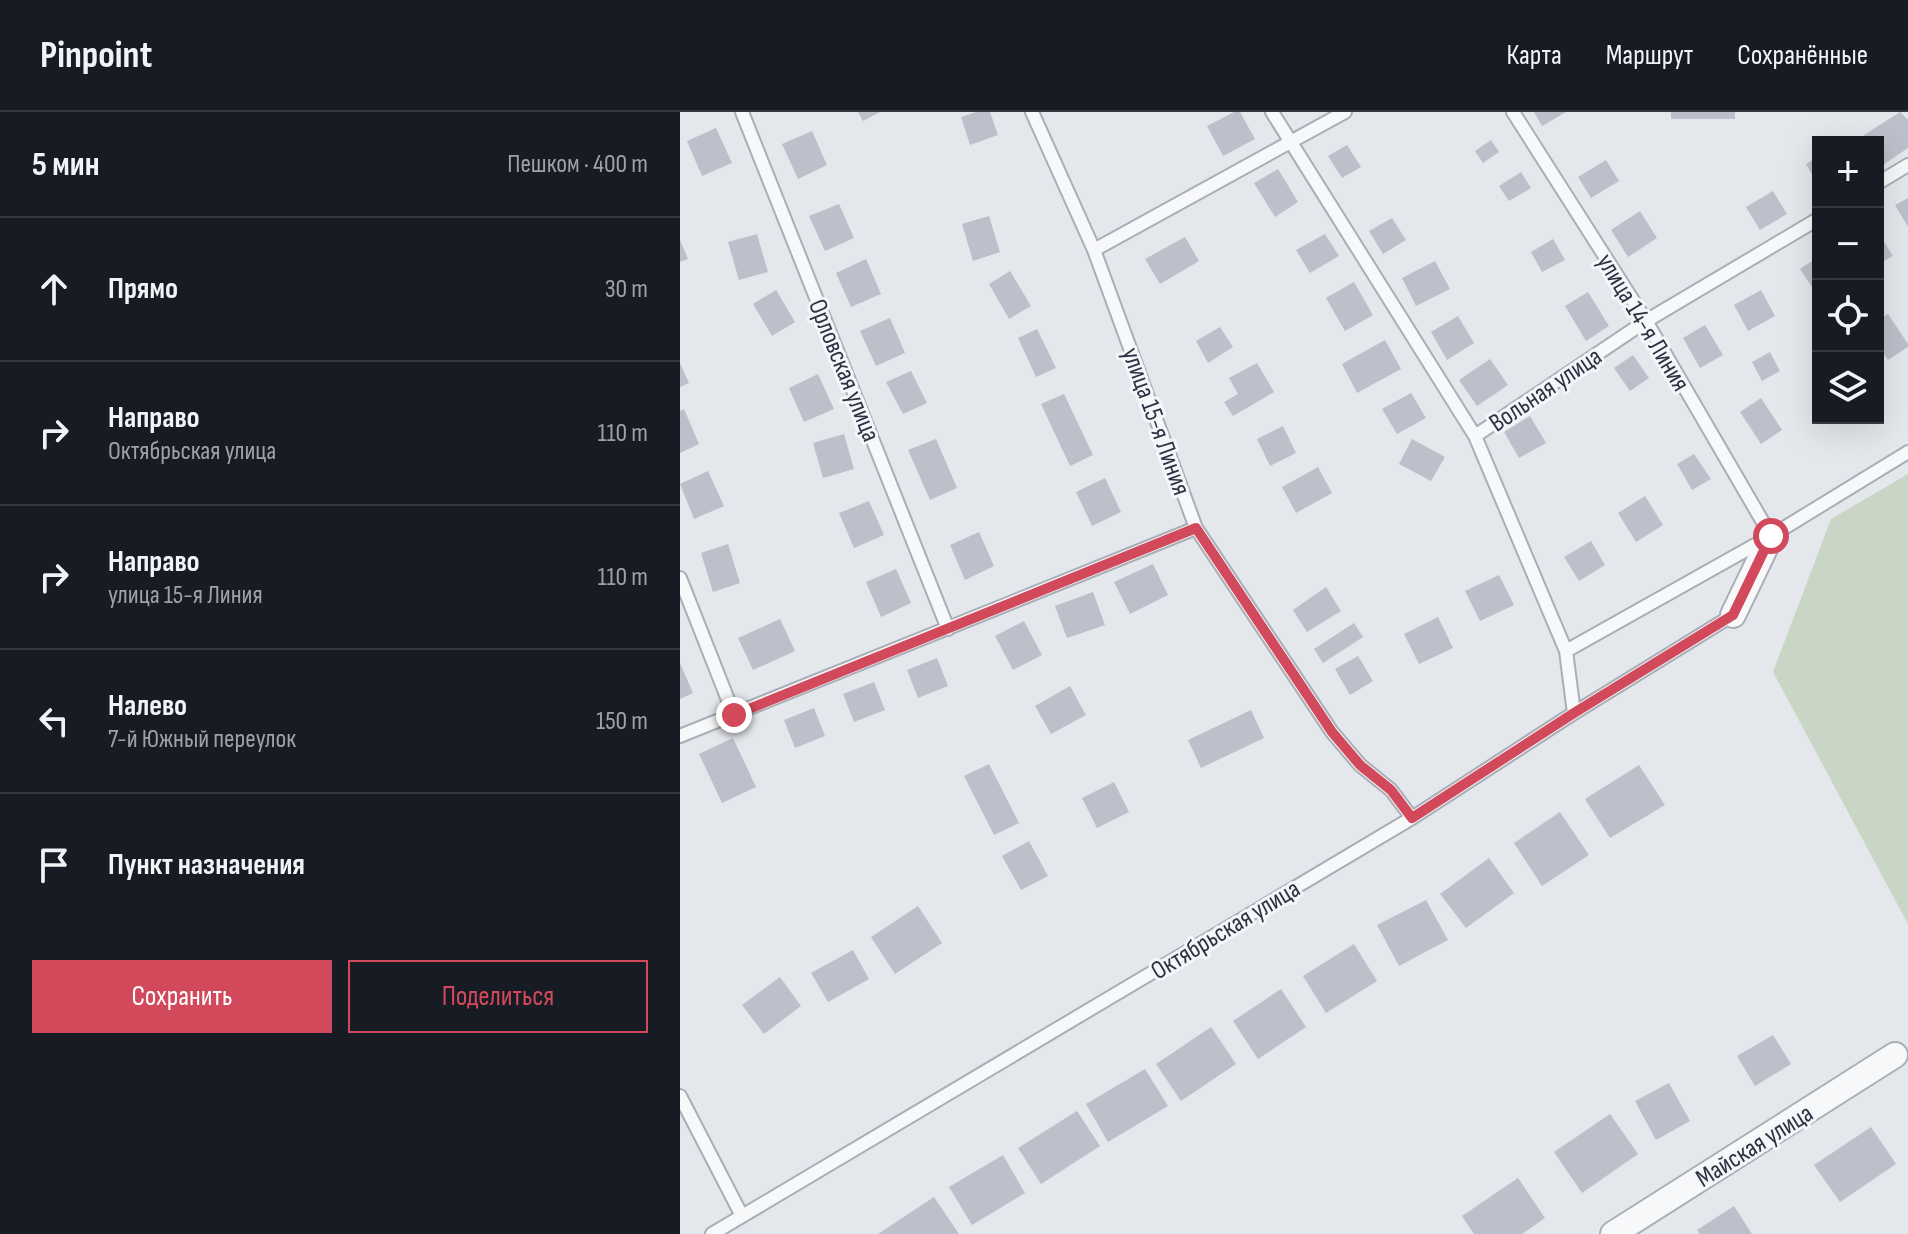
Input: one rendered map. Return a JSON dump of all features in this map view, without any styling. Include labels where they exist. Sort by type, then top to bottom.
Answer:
[{"type":"street","points":[[1733,615],[1771,536]]},
{"type":"street","name":"Майская улица","points":[[1613,1234],[1895,1055]]},
{"type":"lane","name":"Орловская улица","points":[[742,112],[948,629]]},
{"type":"lane","name":"улица 15-я Линия","points":[[1032,112],[1094,250],[1196,528],[1332,732],[1360,765],[1391,790],[1412,818]]},
{"type":"lane","name":"Вольная улица","points":[[1272,112],[1475,436],[1646,321],[1812,223]]},
{"type":"lane","points":[[1094,250],[1345,112]]},
{"type":"lane","name":"улица 14-я Линия","points":[[1513,112],[1646,321],[1771,536]]},
{"type":"lane","points":[[1884,179],[1908,165]]},
{"type":"lane","points":[[1475,436],[1566,651],[1574,713]]},
{"type":"lane","points":[[1566,651],[1771,536],[1908,452]]},
{"type":"lane","points":[[680,736],[1196,528]]},
{"type":"lane","points":[[680,578],[734,715]]},
{"type":"lane","name":"Октябрьская улица","points":[[712,1234],[1412,818],[1733,615]]},
{"type":"lane","points":[[680,1096],[742,1216]]},
{"type":"green space","points":[[1908,474],[1908,924],[1773,672],[1831,519]]},
{"type":"building","points":[[858,112],[880,112],[863,121]]},
{"type":"building","points":[[990,112],[998,135],[970,145],[961,117]]},
{"type":"building","points":[[1240,112],[1255,139],[1223,156],[1207,126]]},
{"type":"building","points":[[1534,112],[1566,112],[1542,126]]},
{"type":"building","points":[[1671,112],[1735,112],[1735,119],[1671,119]]},
{"type":"building","points":[[1900,112],[1908,120],[1908,148],[1884,164],[1884,136],[1864,135]]},
{"type":"building","points":[[716,128],[732,163],[702,176],[687,141]]},
{"type":"building","points":[[812,131],[827,165],[798,179],[782,144]]},
{"type":"building","points":[[1491,140],[1499,152],[1483,163],[1475,151]]},
{"type":"building","points":[[1347,145],[1361,167],[1342,178],[1328,156]]},
{"type":"building","points":[[1606,160],[1619,181],[1591,198],[1578,177]]},
{"type":"building","points":[[1812,160],[1812,174],[1806,164]]},
{"type":"building","points":[[1278,169],[1298,202],[1275,217],[1254,183]]},
{"type":"building","points":[[1521,172],[1531,188],[1509,201],[1499,186]]},
{"type":"building","points":[[1773,191],[1787,214],[1760,230],[1746,207]]},
{"type":"building","points":[[1908,198],[1908,227],[1895,205]]},
{"type":"building","points":[[839,204],[854,238],[825,251],[809,216]]},
{"type":"building","points":[[1640,211],[1657,238],[1628,257],[1611,230]]},
{"type":"building","points":[[989,216],[1000,252],[973,261],[962,224]]},
{"type":"building","points":[[1392,218],[1406,240],[1383,254],[1369,231]]},
{"type":"building","points":[[757,234],[768,272],[739,280],[728,242]]},
{"type":"building","points":[[1325,234],[1339,256],[1310,273],[1296,250]]},
{"type":"building","points":[[1185,237],[1199,261],[1160,284],[1145,259]]},
{"type":"building","points":[[1553,239],[1565,260],[1542,272],[1531,252]]},
{"type":"building","points":[[680,240],[688,259],[680,262]]},
{"type":"building","points":[[1884,242],[1893,256],[1884,261]]},
{"type":"building","points":[[866,259],[881,294],[851,307],[836,273]]},
{"type":"building","points":[[1435,261],[1450,289],[1416,306],[1402,278]]},
{"type":"building","points":[[1812,261],[1812,287],[1800,269]]},
{"type":"building","points":[[1010,271],[1031,306],[1009,319],[989,284]]},
{"type":"building","points":[[1354,282],[1373,315],[1345,331],[1326,298]]},
{"type":"building","points":[[776,290],[795,322],[772,336],[753,304]]},
{"type":"building","points":[[1761,290],[1775,316],[1748,331],[1734,305]]},
{"type":"building","points":[[1588,292],[1609,326],[1586,341],[1565,306]]},
{"type":"building","points":[[1888,314],[1908,344],[1888,360],[1884,354],[1884,316]]},
{"type":"building","points":[[1458,316],[1474,343],[1447,360],[1431,332]]},
{"type":"building","points":[[890,318],[905,353],[876,366],[860,331]]},
{"type":"building","points":[[1705,325],[1723,355],[1700,368],[1683,338]]},
{"type":"building","points":[[1220,327],[1233,347],[1208,363],[1196,341]]},
{"type":"building","points":[[1037,329],[1056,368],[1036,377],[1018,338]]},
{"type":"building","points":[[1385,340],[1401,369],[1357,393],[1342,364]]},
{"type":"building","points":[[1770,352],[1780,371],[1762,381],[1752,362]]},
{"type":"building","points":[[1633,355],[1649,378],[1630,391],[1614,368]]},
{"type":"building","points":[[1490,359],[1508,385],[1477,406],[1459,380]]},
{"type":"building","points":[[680,363],[689,383],[680,387]]},
{"type":"building","points":[[1257,363],[1274,392],[1233,416],[1224,402],[1238,394],[1229,378]]},
{"type":"building","points":[[911,371],[927,403],[903,414],[886,382]]},
{"type":"building","points":[[818,374],[834,409],[804,422],[789,388]]},
{"type":"building","points":[[1411,393],[1426,418],[1397,434],[1382,409]]},
{"type":"building","points":[[1064,394],[1093,455],[1070,466],[1041,404]]},
{"type":"building","points":[[1761,398],[1782,430],[1761,444],[1740,412]]},
{"type":"building","points":[[684,409],[699,444],[680,453],[680,411]]},
{"type":"building","points":[[1530,416],[1546,443],[1519,458],[1504,432]]},
{"type":"building","points":[[1283,426],[1296,453],[1270,466],[1257,439]]},
{"type":"building","points":[[844,434],[854,469],[823,478],[813,443]]},
{"type":"building","points":[[936,439],[957,488],[930,500],[908,450]]},
{"type":"building","points":[[1412,439],[1445,457],[1431,481],[1399,464]]},
{"type":"building","points":[[1694,454],[1711,479],[1692,490],[1677,464]]},
{"type":"building","points":[[1318,467],[1332,493],[1296,513],[1282,487]]},
{"type":"building","points":[[708,471],[724,506],[694,519],[680,484]]},
{"type":"building","points":[[1105,478],[1121,512],[1092,526],[1076,492]]},
{"type":"building","points":[[1645,496],[1663,525],[1636,542],[1618,513]]},
{"type":"building","points":[[869,501],[884,535],[854,548],[839,513]]},
{"type":"building","points":[[979,532],[994,566],[965,580],[950,545]]},
{"type":"building","points":[[1591,541],[1605,565],[1579,581],[1564,557]]},
{"type":"building","points":[[728,544],[740,583],[713,592],[701,553]]},
{"type":"building","points":[[1153,564],[1168,595],[1130,614],[1114,582]]},
{"type":"building","points":[[896,569],[911,603],[881,617],[866,582]]},
{"type":"building","points":[[1499,575],[1514,605],[1480,621],[1465,591]]},
{"type":"building","points":[[1326,587],[1341,611],[1307,632],[1293,610]]},
{"type":"building","points":[[1093,592],[1105,625],[1067,638],[1055,606]]},
{"type":"building","points":[[1438,617],[1453,648],[1419,664],[1404,634]]},
{"type":"building","points":[[780,619],[795,651],[753,670],[738,638]]},
{"type":"building","points":[[1024,621],[1042,655],[1013,670],[995,636]]},
{"type":"building","points":[[1354,623],[1363,637],[1323,663],[1314,649]]},
{"type":"building","points":[[1358,656],[1373,681],[1350,695],[1335,669]]},
{"type":"building","points":[[937,658],[948,686],[918,698],[907,670]]},
{"type":"building","points":[[680,663],[693,693],[680,699]]},
{"type":"building","points":[[874,682],[885,710],[854,722],[843,694]]},
{"type":"building","points":[[1070,686],[1086,715],[1051,734],[1035,706]]},
{"type":"building","points":[[814,708],[825,736],[795,748],[784,720]]},
{"type":"building","points":[[1251,710],[1264,738],[1201,768],[1188,740]]},
{"type":"building","points":[[733,738],[756,787],[722,803],[699,754]]},
{"type":"building","points":[[989,764],[1019,823],[994,835],[964,776]]},
{"type":"building","points":[[1639,765],[1665,805],[1610,838],[1585,799]]},
{"type":"building","points":[[1114,782],[1129,812],[1097,828],[1082,798]]},
{"type":"building","points":[[1560,812],[1589,855],[1542,886],[1514,843]]},
{"type":"building","points":[[1029,841],[1048,876],[1021,890],[1002,856]]},
{"type":"building","points":[[1489,858],[1514,893],[1466,928],[1440,894]]},
{"type":"building","points":[[1426,900],[1448,940],[1399,966],[1377,925]]},
{"type":"building","points":[[918,906],[942,943],[895,974],[871,937]]},
{"type":"building","points":[[1354,944],[1377,981],[1326,1013],[1303,976]]},
{"type":"building","points":[[853,950],[869,979],[828,1002],[811,973]]},
{"type":"building","points":[[780,977],[801,1006],[764,1034],[742,1005]]},
{"type":"building","points":[[1281,989],[1306,1027],[1258,1059],[1233,1021]]},
{"type":"building","points":[[1211,1027],[1236,1064],[1181,1101],[1156,1064]]},
{"type":"building","points":[[1773,1035],[1791,1064],[1755,1086],[1737,1056]]},
{"type":"building","points":[[1145,1069],[1168,1106],[1108,1142],[1086,1104]]},
{"type":"building","points":[[1669,1083],[1690,1121],[1656,1140],[1635,1101]]},
{"type":"building","points":[[1077,1111],[1100,1146],[1041,1184],[1018,1148]]},
{"type":"building","points":[[1610,1114],[1638,1154],[1582,1193],[1554,1152]]},
{"type":"building","points":[[1871,1127],[1896,1164],[1840,1202],[1814,1165]]},
{"type":"building","points":[[1003,1155],[1025,1193],[972,1225],[949,1187]]},
{"type":"building","points":[[1518,1178],[1545,1218],[1522,1234],[1474,1234],[1462,1216]]},
{"type":"building","points":[[934,1197],[959,1234],[878,1234]]},
{"type":"building","points":[[1734,1206],[1752,1234],[1700,1234],[1697,1230]]},
{"type":"route","points":[[734,715],[1196,528],[1332,732],[1360,765],[1391,790],[1412,818],[1733,615],[1771,536]]}]
